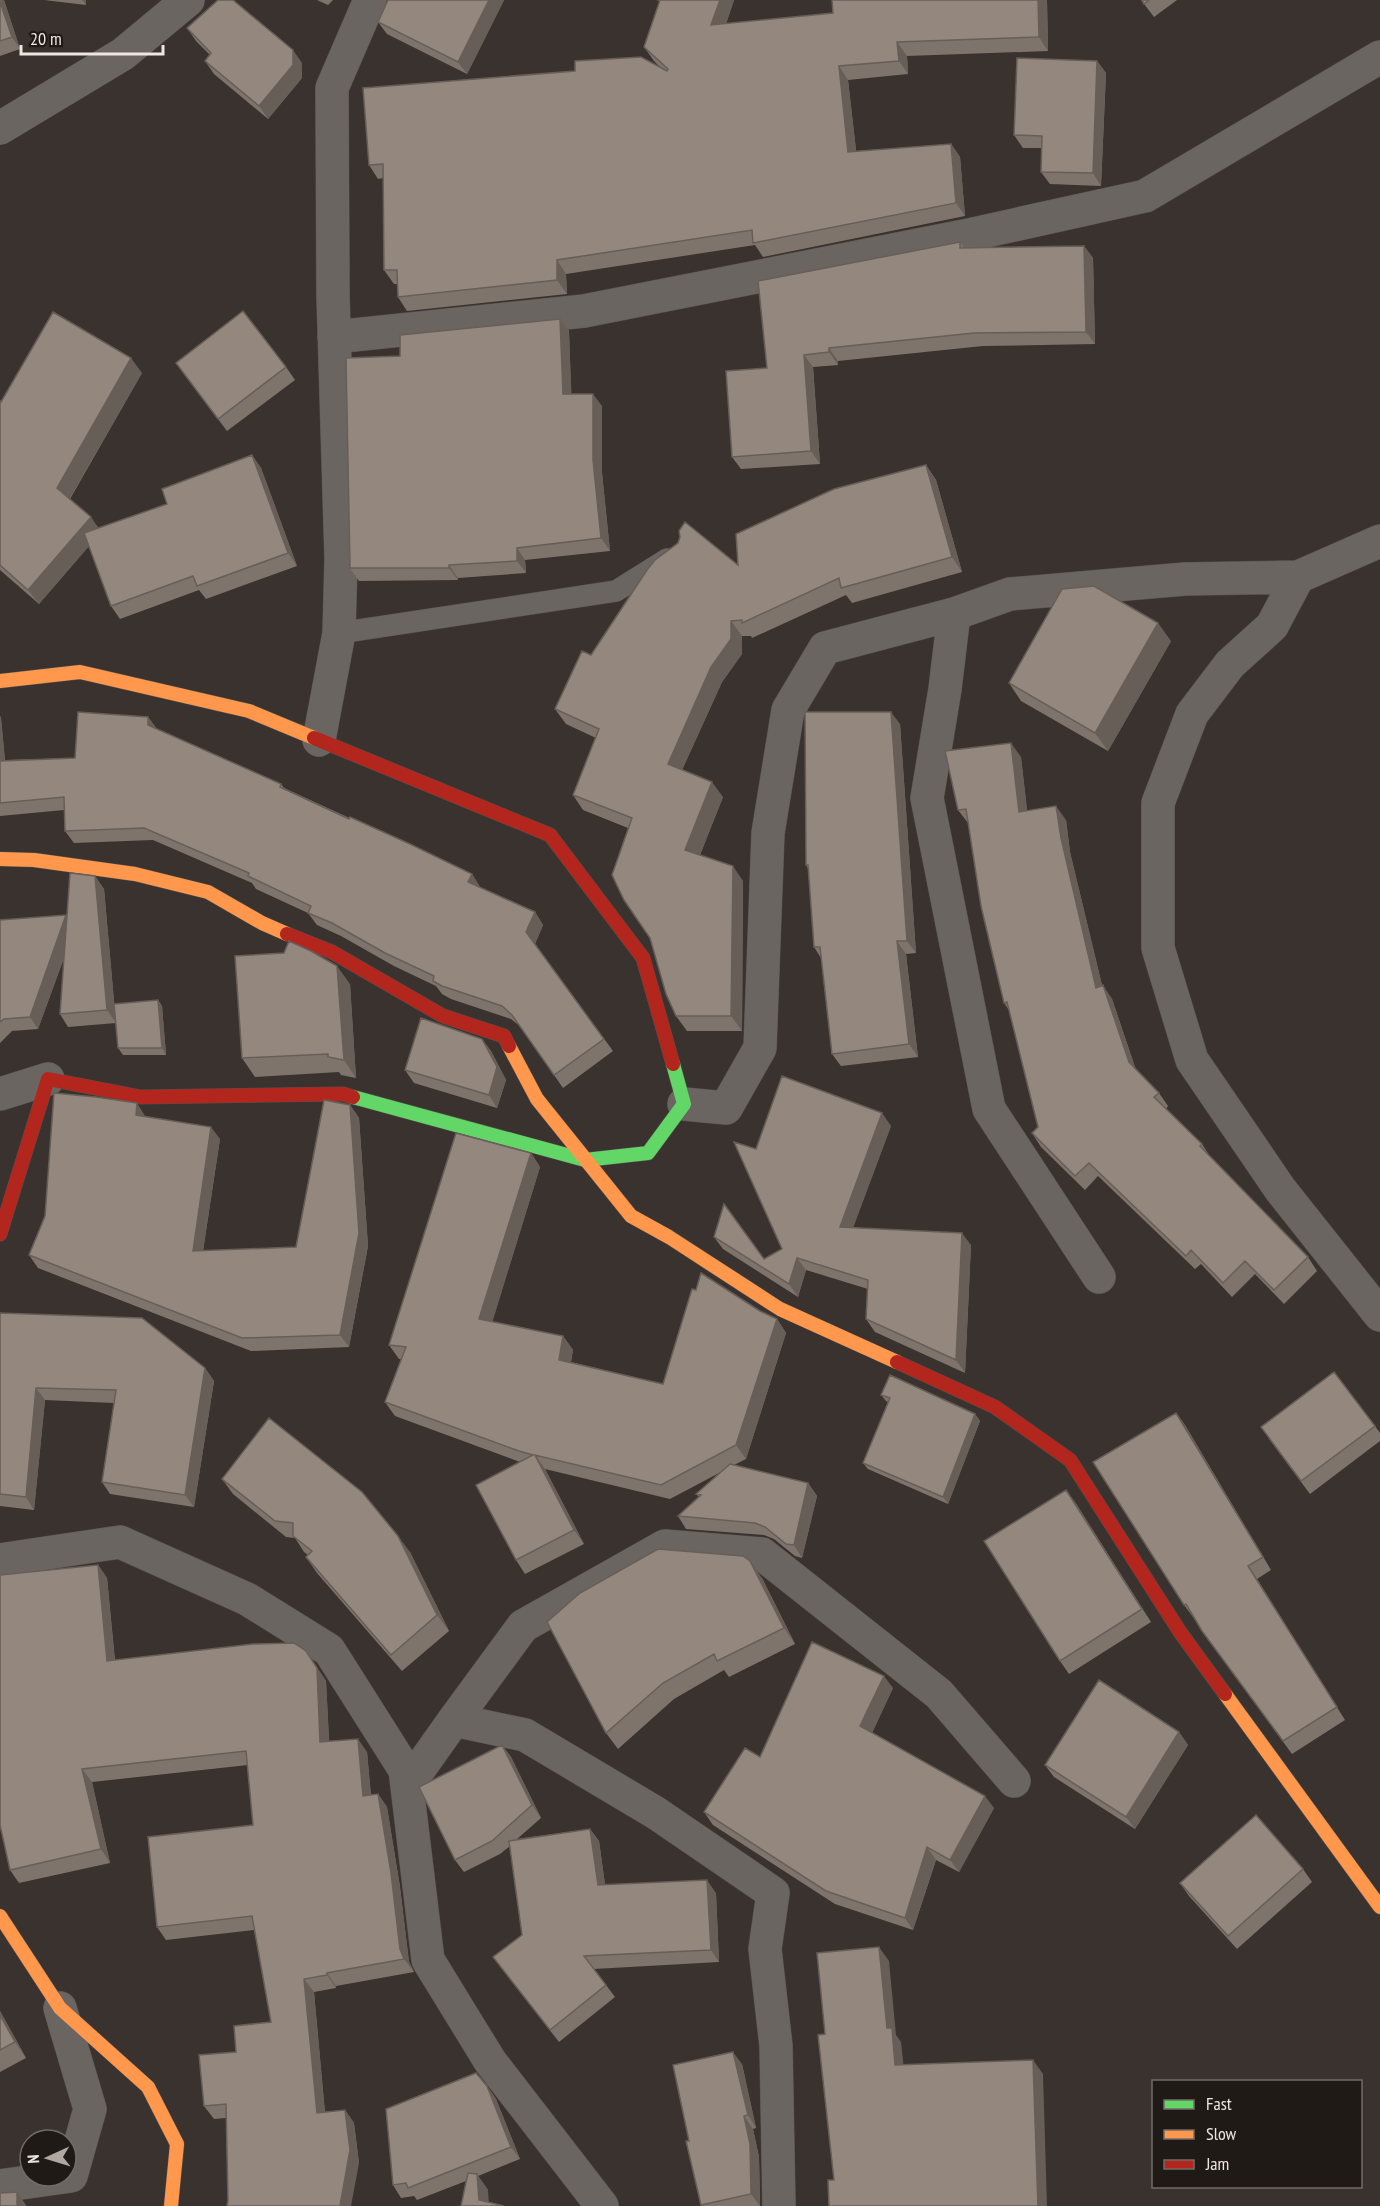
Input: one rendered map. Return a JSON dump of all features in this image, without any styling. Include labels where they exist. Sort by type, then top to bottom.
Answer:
[{"type":"street","points":[[0,128],[123,54],[188,0]]},
{"type":"street","points":[[319,740],[339,633],[341,559],[334,337],[332,88],[369,0]]},
{"type":"street","points":[[334,337],[584,311],[964,236],[1145,196],[1380,57]]},
{"type":"street","points":[[684,1104],[726,1108],[760,1048],[768,833],[788,710],[825,648],[954,614],[1010,594],[1185,579],[1298,577],[1380,541]]},
{"type":"street","points":[[1298,577],[1272,626],[1230,663],[1192,714],[1158,803],[1158,948],[1192,1060],[1280,1189],[1380,1315]]},
{"type":"street","points":[[954,614],[945,689],[927,798],[989,1109],[1099,1277]]},
{"type":"street","points":[[0,681],[80,672],[249,711],[550,835],[643,958],[684,1104]]},
{"type":"street","points":[[0,859],[34,860],[135,874],[208,892],[262,922],[332,952],[443,1016],[504,1036],[537,1099],[631,1216],[669,1237],[780,1309],[995,1407],[1070,1460],[1180,1632],[1380,1907]]},
{"type":"street","points":[[0,1094],[48,1079],[141,1096],[343,1094],[585,1160],[648,1154],[684,1104]]},
{"type":"street","points":[[0,1234],[48,1079]]},
{"type":"street","points":[[0,1560],[120,1542],[247,1599],[329,1650],[405,1770],[428,1960],[490,2061],[602,2206]]},
{"type":"street","points":[[405,1770],[420,1768],[523,1626],[665,1546],[762,1554],[939,1694],[1014,1781]]},
{"type":"street","points":[[454,1720],[525,1735],[656,1813],[773,1893],[765,1949],[776,2046],[779,2206]]},
{"type":"street","points":[[0,1916],[60,2008],[148,2087],[177,2144],[171,2206]]},
{"type":"street","points":[[0,2186],[71,2176],[90,2109],[60,2008]]},
{"type":"lane","points":[[339,633],[616,591],[678,552]]},
{"type":"building","points":[[218,0],[233,0],[293,50],[293,65],[259,106],[205,61],[211,53],[187,28]]},
{"type":"building","points":[[388,0],[489,0],[458,62],[378,22]]},
{"type":"building","points":[[660,0],[720,0],[711,25],[833,13],[832,0],[1038,0],[1039,37],[897,42],[899,61],[839,66],[848,152],[951,144],[956,203],[753,243],[752,230],[557,260],[557,280],[398,297],[397,270],[384,270],[383,164],[369,165],[363,88],[575,71],[575,61],[641,57],[667,71],[668,69],[644,47]]},
{"type":"building","points":[[0,2],[12,37],[0,41]]},
{"type":"building","points":[[1017,58],[1097,61],[1093,173],[1041,172],[1042,136],[1014,135]]},
{"type":"building","points":[[960,242],[960,248],[1084,246],[1086,332],[974,333],[829,348],[829,352],[804,355],[811,451],[732,457],[726,371],[767,368],[758,281]]},
{"type":"building","points":[[243,311],[286,367],[218,419],[176,363]]},
{"type":"building","points":[[53,312],[131,358],[57,488],[91,517],[28,590],[0,565],[0,401]]},
{"type":"building","points":[[560,319],[563,394],[593,394],[593,460],[601,538],[517,548],[517,561],[449,565],[449,568],[350,568],[346,358],[400,356],[400,335]]},
{"type":"building","points":[[252,455],[288,553],[197,586],[193,576],[111,606],[84,533],[167,504],[162,489]]},
{"type":"building","points":[[926,465],[952,557],[841,588],[839,578],[742,623],[742,620],[731,621],[731,639],[711,667],[668,764],[712,782],[685,850],[733,866],[731,1016],[676,1016],[666,994],[650,938],[624,900],[612,875],[632,818],[573,795],[599,729],[555,709],[582,651],[591,655],[647,570],[655,560],[678,543],[679,531],[685,522],[738,565],[736,534],[834,489]]},
{"type":"building","points":[[1094,586],[1158,623],[1095,733],[1009,683],[1062,589]]},
{"type":"building","points":[[78,712],[148,717],[148,725],[281,784],[280,787],[349,819],[350,817],[410,844],[472,874],[468,882],[535,912],[526,932],[604,1039],[554,1075],[512,1015],[502,1006],[442,986],[433,981],[434,976],[308,913],[311,906],[248,876],[249,873],[144,828],[65,831],[64,797],[0,803],[0,761],[75,758]]},
{"type":"building","points":[[805,712],[891,712],[907,941],[897,941],[909,1044],[832,1054],[820,947],[814,947],[808,865],[806,865]]},
{"type":"building","points":[[1011,743],[1019,812],[1056,806],[1061,838],[1096,988],[1103,985],[1129,1062],[1159,1093],[1154,1097],[1202,1144],[1200,1146],[1308,1257],[1274,1290],[1245,1261],[1223,1283],[1191,1250],[1186,1256],[1089,1163],[1075,1176],[1032,1133],[1038,1127],[1007,1002],[1004,1003],[981,906],[966,809],[958,810],[945,751]]},
{"type":"building","points":[[70,873],[95,876],[107,1010],[60,1014]]},
{"type":"building","points":[[66,915],[30,1017],[4,1019],[0,1022],[0,920]]},
{"type":"building","points":[[289,941],[337,966],[344,1060],[328,1057],[328,1054],[242,1058],[235,956],[284,953]]},
{"type":"building","points":[[158,1000],[162,1048],[118,1048],[114,1004]]},
{"type":"building","points":[[421,1018],[482,1039],[497,1067],[489,1095],[405,1070]]},
{"type":"building","points":[[782,1076],[882,1113],[840,1227],[962,1233],[956,1360],[866,1319],[868,1280],[797,1258],[789,1284],[714,1237],[724,1204],[764,1259],[782,1249],[734,1142],[756,1149]]},
{"type":"building","points":[[54,1093],[137,1103],[136,1115],[211,1127],[193,1251],[296,1247],[324,1100],[350,1105],[359,1233],[340,1335],[242,1338],[29,1255],[45,1216]]},
{"type":"building","points":[[456,1133],[531,1153],[479,1319],[563,1336],[559,1360],[663,1384],[692,1289],[696,1290],[701,1273],[760,1311],[777,1319],[736,1445],[661,1485],[535,1455],[574,1530],[516,1560],[476,1485],[533,1455],[385,1402],[406,1347],[389,1345]]},
{"type":"building","points":[[0,1313],[142,1318],[205,1368],[185,1495],[102,1482],[116,1390],[36,1388],[26,1497],[0,1494]]},
{"type":"building","points":[[1334,1372],[1375,1426],[1301,1481],[1261,1427]]},
{"type":"building","points":[[890,1375],[975,1414],[943,1497],[863,1463],[890,1398],[881,1395]]},
{"type":"building","points":[[1176,1413],[1263,1557],[1248,1566],[1337,1707],[1283,1741],[1202,1631],[1186,1604],[1184,1605],[1093,1462]]},
{"type":"building","points":[[269,1418],[362,1492],[398,1536],[437,1615],[391,1655],[306,1557],[312,1551],[293,1536],[293,1523],[275,1521],[222,1479]]},
{"type":"building","points":[[730,1464],[808,1483],[794,1545],[786,1544],[765,1527],[755,1523],[678,1516],[701,1495],[696,1494]]},
{"type":"building","points":[[1066,1490],[1142,1609],[1060,1661],[984,1541]]},
{"type":"building","points":[[658,1549],[743,1556],[750,1561],[784,1628],[717,1661],[714,1654],[663,1683],[606,1733],[547,1622],[580,1593]]},
{"type":"building","points":[[98,1565],[107,1661],[253,1644],[294,1643],[306,1651],[317,1668],[320,1742],[358,1739],[363,1796],[378,1794],[400,1949],[404,1959],[304,1979],[317,2113],[345,2110],[350,2150],[340,2206],[227,2206],[226,2104],[204,2106],[199,2055],[236,2052],[234,2026],[271,2022],[252,1916],[157,1927],[148,1837],[253,1825],[246,1751],[82,1769],[101,1849],[10,1870],[0,1825],[0,1575]]},
{"type":"building","points":[[812,1642],[884,1676],[860,1726],[985,1796],[950,1860],[927,1847],[905,1918],[826,1891],[704,1812],[745,1748],[760,1757]]},
{"type":"building","points":[[1099,1680],[1179,1732],[1126,1817],[1045,1765]]},
{"type":"building","points":[[502,1745],[532,1805],[492,1841],[455,1860],[419,1787]]},
{"type":"building","points":[[1256,1815],[1303,1869],[1228,1936],[1180,1883]]},
{"type":"building","points":[[590,1829],[598,1885],[707,1880],[711,1950],[584,1956],[606,1985],[550,2030],[493,1957],[522,1935],[509,1841]]},
{"type":"building","points":[[879,1947],[887,2028],[892,2028],[895,2065],[1033,2060],[1038,2206],[829,2206],[828,2180],[834,2180],[818,2035],[825,2034],[817,1953]]},
{"type":"building","points":[[0,2015],[15,2042],[0,2050]]},
{"type":"building","points":[[733,2052],[748,2115],[744,2116],[750,2144],[751,2194],[701,2205],[686,2141],[689,2141],[673,2065]]},
{"type":"building","points":[[476,2073],[487,2086],[511,2147],[408,2188],[406,2183],[393,2185],[386,2109]]},
{"type":"building","points":[[468,2173],[477,2174],[479,2200],[504,2206],[461,2206]]},
{"type":"building","points":[[17,2192],[17,2206],[0,2206],[0,2193]]},
{"type":"traffic: fast","points":[[353,1097],[585,1160],[648,1153],[684,1104],[673,1064]]},
{"type":"traffic: slow","points":[[0,681],[80,672],[249,711],[314,738]]},
{"type":"traffic: slow","points":[[0,859],[34,860],[135,874],[208,892],[262,923],[287,934]]},
{"type":"traffic: slow","points":[[509,1046],[537,1099],[631,1216],[669,1237],[780,1309],[897,1362]]},
{"type":"traffic: slow","points":[[1225,1694],[1380,1907]]},
{"type":"traffic: slow","points":[[0,1916],[60,2008],[148,2087],[177,2144],[171,2206]]},
{"type":"traffic: jam","points":[[314,738],[550,835],[643,958],[673,1064]]},
{"type":"traffic: jam","points":[[287,934],[332,952],[443,1016],[504,1036],[509,1046]]},
{"type":"traffic: jam","points":[[0,1234],[48,1079],[141,1097],[343,1094],[353,1097]]},
{"type":"traffic: jam","points":[[897,1362],[995,1407],[1070,1460],[1180,1632],[1225,1694]]}]
